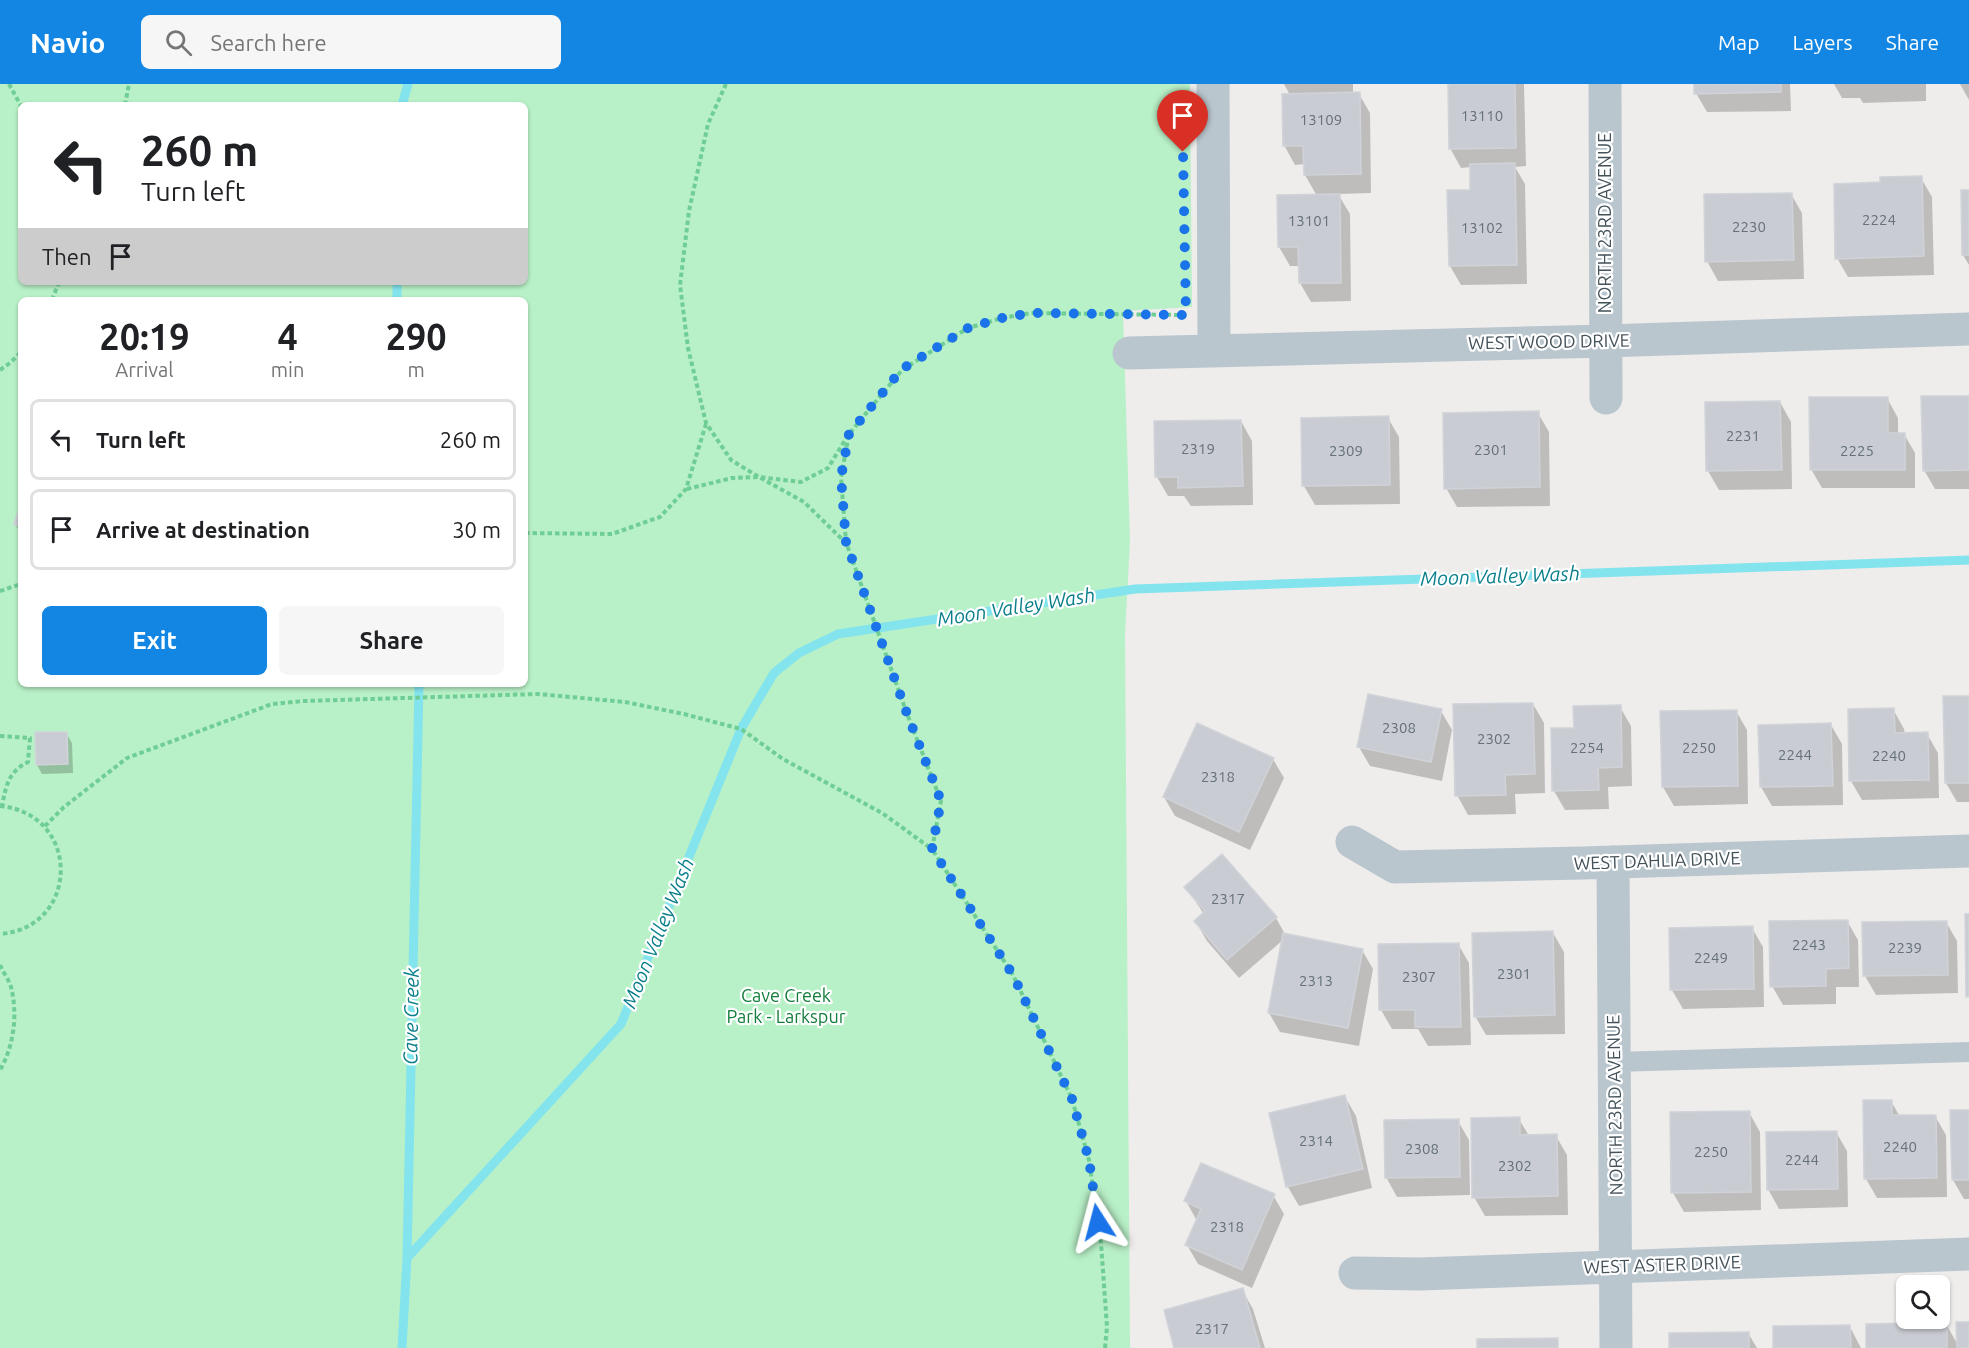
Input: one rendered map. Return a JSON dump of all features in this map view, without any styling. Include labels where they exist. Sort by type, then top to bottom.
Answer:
[{"type":"street","points":[[1213,84],[1214,350]]},
{"type":"street","name":"NORTH 23RD AVENUE","points":[[1605,84],[1606,398]]},
{"type":"street","name":"WEST WOOD DRIVE","points":[[1129,353],[1969,329]]},
{"type":"street","name":"WEST DAHLIA DRIVE","points":[[1352,842],[1395,867],[1969,851]]},
{"type":"street","name":"NORTH 23RD AVENUE","points":[[1613,862],[1616,1348]]},
{"type":"street","name":"WEST ASTER DRIVE","points":[[1355,1273],[1420,1274],[1969,1254]]},
{"type":"lane","points":[[1614,1062],[1969,1052]]},
{"type":"path","points":[[9,84],[19,102]]},
{"type":"path","points":[[126,102],[129,84]]},
{"type":"path","points":[[726,84],[708,124],[689,211],[680,285],[688,348],[706,423],[731,460],[804,501],[846,542]]},
{"type":"path","points":[[686,489],[732,478],[759,477],[801,482],[828,468],[849,434],[902,369],[968,328],[1002,318],[1031,313],[1186,315]]},
{"type":"path","points":[[0,370],[18,355]]},
{"type":"path","points":[[528,533],[612,534],[660,517],[686,489],[706,423]]},
{"type":"path","points":[[849,434],[841,477],[846,542],[906,711],[941,801],[932,849]]},
{"type":"path","points":[[0,591],[18,585]]},
{"type":"path","points":[[45,826],[64,807],[127,758],[272,704],[538,694],[625,702],[741,729],[783,759],[882,813],[932,849],[1013,975],[1072,1099],[1089,1160],[1101,1244],[1107,1327],[1105,1348]]},
{"type":"path","points":[[0,736],[30,738],[28,762],[16,768],[6,785],[1,806],[14,807],[34,816],[45,826],[57,845],[62,868],[61,881],[53,902],[38,920],[13,933],[0,934]]},
{"type":"path","points":[[0,965],[11,987],[15,1024],[8,1057],[0,1070]]},
{"type":"green space","name":"Cave Creek Park - Larkspur","points":[[0,84],[1190,84],[1192,307],[1123,311],[1130,541],[1125,635],[1130,1348],[0,1348]]},
{"type":"building","points":[[1448,84],[1515,84],[1516,148],[1449,149]]},
{"type":"building","points":[[1694,84],[1781,84],[1781,92],[1694,94]]},
{"type":"building","points":[[1360,92],[1361,174],[1304,175],[1303,146],[1283,146],[1282,94]]},
{"type":"building","points":[[1515,163],[1517,265],[1449,266],[1447,190],[1470,190],[1470,164]]},
{"type":"building","points":[[1922,176],[1924,256],[1835,259],[1834,184],[1880,182],[1880,177]]},
{"type":"building","points":[[1961,190],[1969,190],[1969,255],[1962,255]]},
{"type":"building","points":[[1792,193],[1794,260],[1705,262],[1704,194]]},
{"type":"building","points":[[1340,194],[1341,283],[1299,283],[1298,247],[1278,247],[1277,195]]},
{"type":"building","points":[[1921,396],[1969,396],[1969,470],[1923,471]]},
{"type":"building","points":[[1809,397],[1888,397],[1888,433],[1905,433],[1905,470],[1810,470]]},
{"type":"building","points":[[1780,401],[1782,470],[1706,471],[1705,402]]},
{"type":"building","points":[[1539,411],[1540,487],[1444,489],[1443,413]]},
{"type":"building","points":[[1389,416],[1390,485],[1302,486],[1301,418]]},
{"type":"building","points":[[1241,420],[1243,486],[1178,488],[1178,477],[1155,477],[1154,421]]},
{"type":"building","points":[[18,512],[18,526],[14,524]]},
{"type":"building","points":[[1368,694],[1442,709],[1431,762],[1357,747]]},
{"type":"building","points":[[1943,696],[1969,696],[1969,783],[1945,783]]},
{"type":"building","points":[[1533,703],[1535,774],[1505,775],[1506,795],[1455,796],[1453,704]]},
{"type":"building","points":[[1621,705],[1622,767],[1598,768],[1599,790],[1552,791],[1551,728],[1574,728],[1573,706]]},
{"type":"building","points":[[1894,708],[1895,733],[1928,732],[1929,780],[1849,781],[1848,709]]},
{"type":"building","points":[[1737,710],[1738,786],[1662,787],[1660,711]]},
{"type":"building","points":[[1197,723],[1274,758],[1239,832],[1163,797]]},
{"type":"building","points":[[1831,723],[1833,786],[1760,787],[1758,725]]},
{"type":"building","points":[[35,732],[67,732],[68,764],[36,765]]},
{"type":"building","points":[[1222,854],[1277,917],[1227,960],[1194,921],[1205,911],[1184,887]]},
{"type":"building","points":[[1965,914],[1969,914],[1969,996],[1966,997]]},
{"type":"building","points":[[1848,920],[1849,968],[1826,969],[1826,986],[1770,987],[1769,921]]},
{"type":"building","points":[[1947,921],[1948,975],[1863,976],[1862,922]]},
{"type":"building","points":[[1753,926],[1754,989],[1670,990],[1669,928]]},
{"type":"building","points":[[1553,931],[1555,1015],[1474,1017],[1472,933]]},
{"type":"building","points":[[1283,933],[1363,949],[1348,1028],[1268,1013]]},
{"type":"building","points":[[1459,943],[1461,1027],[1415,1027],[1415,1010],[1379,1010],[1378,944]]},
{"type":"building","points":[[1345,1095],[1363,1169],[1286,1187],[1269,1113]]},
{"type":"building","points":[[1863,1100],[1892,1100],[1892,1115],[1936,1115],[1937,1178],[1864,1179]]},
{"type":"building","points":[[1950,1110],[1969,1110],[1969,1180],[1952,1180]]},
{"type":"building","points":[[1750,1111],[1751,1192],[1671,1193],[1670,1112]]},
{"type":"building","points":[[1520,1117],[1520,1135],[1557,1134],[1558,1196],[1472,1198],[1471,1118]]},
{"type":"building","points":[[1459,1119],[1460,1177],[1385,1178],[1384,1120]]},
{"type":"building","points":[[1837,1131],[1838,1189],[1767,1190],[1766,1132]]},
{"type":"building","points":[[1201,1163],[1275,1194],[1242,1270],[1185,1245],[1201,1209],[1184,1201]]},
{"type":"building","points":[[1243,1288],[1260,1348],[1174,1348],[1164,1310]]},
{"type":"building","points":[[1956,1322],[1969,1322],[1969,1348],[1957,1348]]},
{"type":"building","points":[[1896,1323],[1896,1329],[1947,1329],[1947,1348],[1866,1348],[1866,1324]]},
{"type":"building","points":[[1850,1325],[1851,1348],[1773,1348],[1773,1326]]},
{"type":"building","points":[[1749,1332],[1749,1348],[1669,1348],[1669,1333]]},
{"type":"building","points":[[1558,1338],[1558,1348],[1477,1348],[1477,1339]]},
{"type":"waterway","name":"Cave Creek","points":[[403,102],[408,84]]},
{"type":"waterway","name":"Cave Creek","points":[[397,285],[397,297]]},
{"type":"waterway","name":"Moon Valley Wash","points":[[407,1258],[621,1024],[741,729],[774,673],[799,653],[838,634],[1135,589],[1969,560]]},
{"type":"waterway","name":"Cave Creek","points":[[402,1348],[407,1258],[419,687]]},
{"type":"route","points":[[1098,1222],[1089,1160],[1072,1099],[1013,975],[932,849],[941,801],[906,711],[846,542],[841,477],[849,434],[902,369],[968,328],[1002,318],[1031,313],[1186,315],[1183,152]]}]
